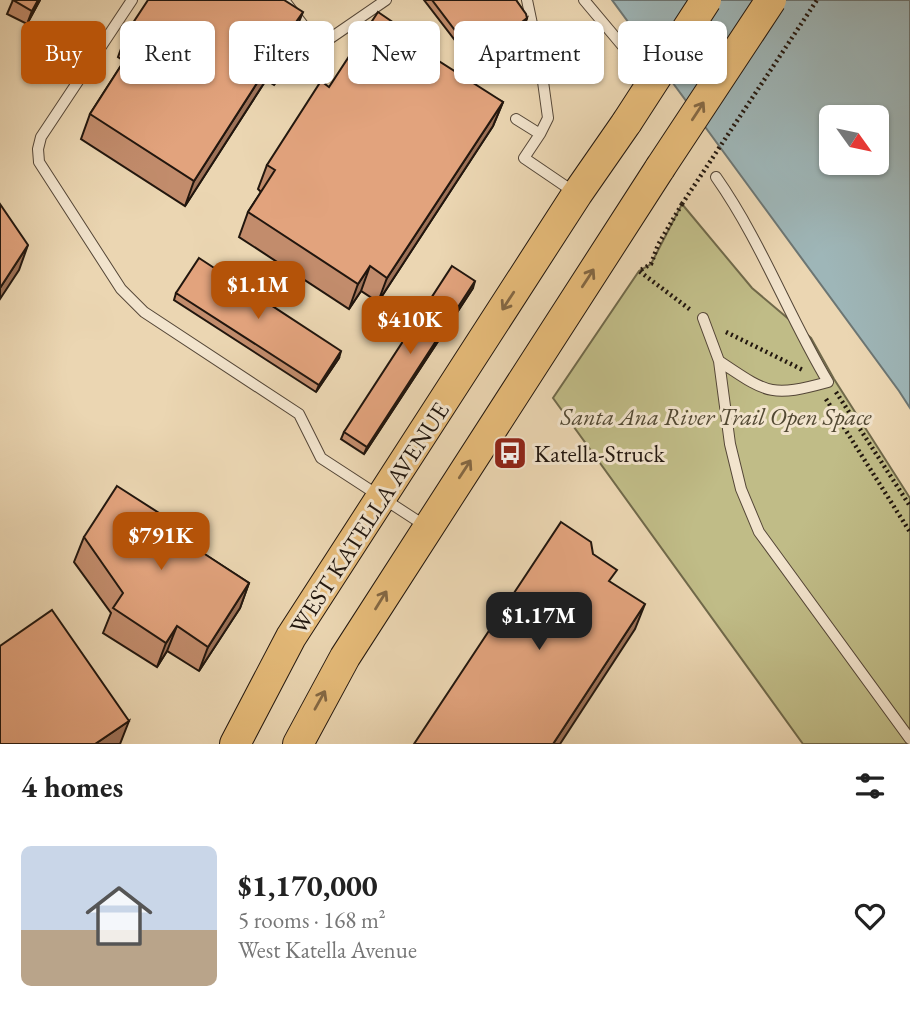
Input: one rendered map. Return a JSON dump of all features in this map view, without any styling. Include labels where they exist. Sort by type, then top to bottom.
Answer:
[{"type":"main road","name":"WEST KATELLA AVENUE","points":[[235,744],[292,636],[577,194],[706,0]]},
{"type":"main road","points":[[298,744],[345,657],[427,527],[771,0]]},
{"type":"lane","points":[[132,0],[41,136],[39,162],[121,289],[144,312],[299,414],[321,458],[427,527]]},
{"type":"lane","points":[[284,0],[319,46],[386,0]]},
{"type":"lane","points":[[527,0],[548,118],[524,158],[577,194]]},
{"type":"lane","points":[[584,0],[618,40]]},
{"type":"lane","points":[[516,119],[540,134]]},
{"type":"lane","points":[[716,177],[737,207],[807,348],[828,382],[792,392],[760,388],[719,361]]},
{"type":"lane","points":[[703,318],[719,361],[730,444],[741,489],[759,532],[910,739]]},
{"type":"path","points":[[817,0],[682,204],[658,245],[651,264],[639,271],[703,318],[828,382],[910,506]]},
{"type":"path","points":[[828,382],[824,394],[910,532]]},
{"type":"green space","name":"Santa Ana River Trail Open Space","points":[[682,204],[752,288],[811,338],[910,498],[910,744],[803,744],[553,398],[639,271],[651,264]]},
{"type":"water","points":[[612,0],[910,0],[910,408],[674,84],[727,84],[727,21],[627,21]]},
{"type":"building","points":[[13,0],[38,0],[32,11]]},
{"type":"building","points":[[148,0],[284,0],[303,12],[297,21],[229,21],[229,84],[256,84],[194,181],[90,114],[120,67],[120,84],[215,84],[215,21],[134,21]]},
{"type":"building","points":[[432,0],[516,0],[527,18],[523,21],[454,21],[454,29]]},
{"type":"building","points":[[378,12],[391,21],[372,21]]},
{"type":"building","points":[[348,58],[348,84],[440,84],[440,62],[454,71],[454,84],[475,84],[503,102],[387,278],[370,266],[358,284],[248,212],[275,170],[267,165],[319,84],[329,87],[334,84],[334,79]]},
{"type":"building","points":[[0,204],[28,245],[0,288]]},
{"type":"building","points":[[199,258],[341,351],[319,385],[176,293]]},
{"type":"building","points":[[452,266],[475,281],[367,447],[344,432]]},
{"type":"building","points":[[117,486],[170,520],[165,528],[249,583],[208,647],[177,626],[166,643],[113,608],[123,593],[84,537]]},
{"type":"building","points":[[561,522],[591,542],[593,554],[617,570],[609,581],[645,604],[553,744],[414,744]]},
{"type":"building","points":[[52,610],[129,721],[95,744],[0,744],[0,646]]},
{"type":"place","name":"Katella-Struck","points":[[510,453]]}]
